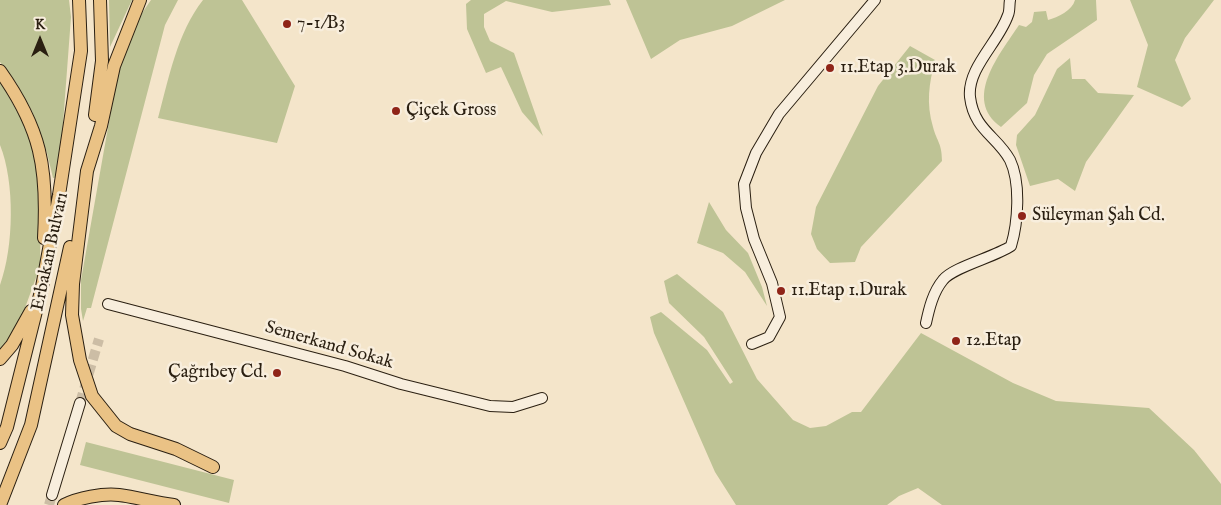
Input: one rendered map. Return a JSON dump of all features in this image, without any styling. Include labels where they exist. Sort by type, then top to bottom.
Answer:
[{"type":"highway","name":"Erbakan Bulvarı","points":[[0,443],[7,427],[42,287],[81,52],[79,0]]},
{"type":"highway","name":"Erbakan Bulvarı","points":[[0,505],[31,425],[87,171],[101,74],[100,0]]},
{"type":"highway","points":[[140,0],[114,66],[102,126],[87,171],[73,284],[72,315],[80,360],[92,396],[116,426],[130,434],[176,449],[213,467]]},
{"type":"highway","points":[[0,71],[26,112],[43,163],[46,200],[42,287],[20,332],[0,359]]},
{"type":"highway","points":[[64,505],[96,496],[118,494],[150,503],[174,505]]},
{"type":"street","points":[[752,344],[769,337],[780,316],[772,283],[754,239],[746,208],[744,184],[756,152],[779,114],[874,0]]},
{"type":"street","points":[[926,323],[930,304],[943,279],[973,264],[1001,254],[1012,246],[1017,225],[1015,175],[1009,160],[975,120],[970,96],[975,74],[1008,15],[1010,0]]},
{"type":"street","name":"Semerkand Sokak","points":[[108,304],[336,363],[401,384],[490,406],[513,407],[542,398]]},
{"type":"street","points":[[52,495],[80,403]]},
{"type":"green space","points":[[0,0],[69,0],[71,17],[59,177],[53,178],[47,153],[32,111],[15,81],[0,62]]},
{"type":"green space","points":[[109,0],[132,0],[110,47]]},
{"type":"green space","points":[[151,0],[178,0],[165,25],[91,308],[87,308],[83,321],[81,280],[118,71],[131,29]]},
{"type":"green space","points":[[203,0],[242,0],[295,86],[277,143],[158,118],[180,41]]},
{"type":"green space","points":[[471,0],[609,0],[611,5],[552,12],[506,1],[484,14],[484,27],[490,41],[514,53],[543,136],[522,112],[501,67],[486,73],[467,29],[466,4]]},
{"type":"green space","points":[[626,0],[785,0],[732,26],[680,40],[651,59]]},
{"type":"green space","points":[[1075,0],[1096,0],[1097,20],[1047,54],[1034,75],[1027,103],[1001,127],[990,116],[985,103],[985,90],[988,76],[1003,49],[1019,25],[1026,27],[1032,22],[1034,12],[1046,11],[1048,20],[1068,10]]},
{"type":"green space","points":[[1130,0],[1214,0],[1185,38],[1175,60],[1191,99],[1182,107],[1137,87],[1148,45]]},
{"type":"green space","points":[[910,46],[935,60],[929,102],[942,161],[861,247],[855,262],[830,263],[817,249],[811,234],[816,207],[878,86]]},
{"type":"green space","points":[[1070,58],[1072,79],[1085,79],[1098,93],[1134,95],[1086,162],[1075,191],[1058,179],[1030,186],[1016,145],[1017,135],[1035,115],[1057,69]]},
{"type":"green space","points":[[0,81],[36,146],[41,182],[40,267],[22,316],[4,349],[0,352],[0,285],[8,252],[11,215],[8,177],[0,145]]},
{"type":"green space","points":[[709,202],[726,230],[748,253],[762,287],[767,306],[745,272],[723,253],[697,243]]},
{"type":"green space","points":[[677,274],[723,312],[757,379],[793,420],[810,428],[826,426],[852,412],[861,412],[921,333],[1013,383],[1056,401],[1149,408],[1194,450],[1221,484],[1221,505],[942,505],[918,488],[899,496],[887,505],[736,505],[715,472],[654,333],[650,317],[661,312],[707,350],[730,384],[733,382],[704,337],[669,303],[664,281]]},
{"type":"green space","points":[[86,442],[234,480],[229,503],[80,465]]},
{"type":"tunnel","points":[[80,403],[99,339]]},
{"type":"tunnel","points":[[49,505],[52,495]]},
{"type":"place","name":"7-1/B3","points":[[287,24]]},
{"type":"place","name":"11.Etap 3.Durak","points":[[830,68]]},
{"type":"place","name":"Çiçek Gross","points":[[396,111]]},
{"type":"place","name":"Süleyman Şah Cd.","points":[[1022,216]]},
{"type":"place","name":"11.Etap 1.Durak","points":[[781,291]]},
{"type":"place","name":"12.Etap","points":[[956,341]]},
{"type":"place","name":"Çağrıbey Cd.","points":[[277,373]]}]
